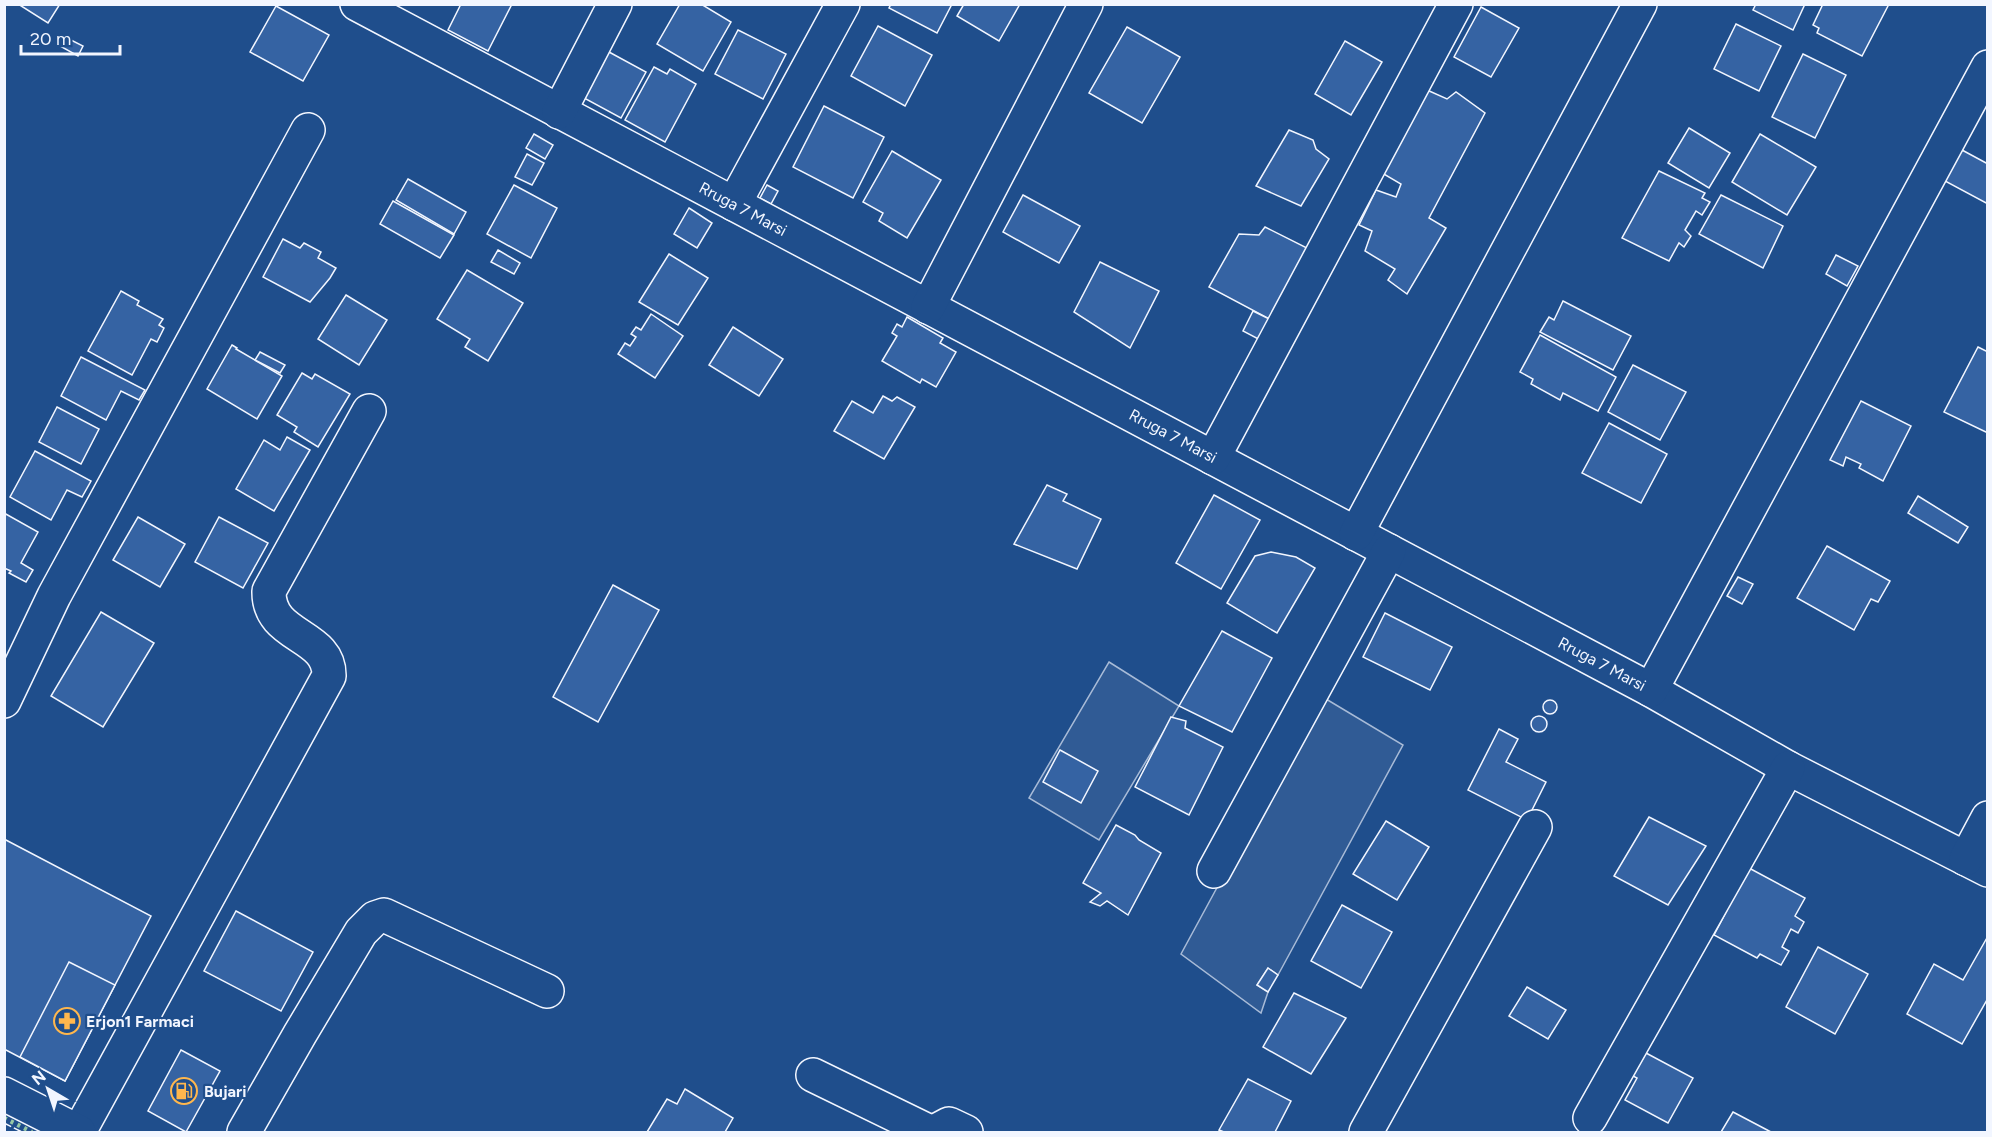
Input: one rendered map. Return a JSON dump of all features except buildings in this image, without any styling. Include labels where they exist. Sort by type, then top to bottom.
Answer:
[{"type":"street","points":[[559,112],[615,4]]},
{"type":"street","points":[[734,204],[843,4]]},
{"type":"street","points":[[928,307],[1086,4]]},
{"type":"street","points":[[1213,458],[1456,4]]},
{"type":"street","points":[[1356,534],[1640,4]]},
{"type":"street","name":"Rruga 7 Marsi","points":[[371,8],[559,112],[1651,690],[1788,768],[1977,864]]},
{"type":"street","points":[[1651,690],[1988,67]]},
{"type":"street","points":[[4,701],[54,596],[308,130]]},
{"type":"street","points":[[4,1094],[79,1132],[329,676],[329,664],[321,651],[275,618],[268,604],[269,591],[369,411]]},
{"type":"street","points":[[1214,871],[1389,551]]},
{"type":"street","points":[[1590,1118],[1788,768]]},
{"type":"street","points":[[1977,864],[1988,818]]},
{"type":"street","points":[[1366,1132],[1535,827]]},
{"type":"street","points":[[244,1132],[360,932],[375,918],[384,915],[547,991]]},
{"type":"street","points":[[813,1075],[932,1132],[949,1124],[966,1132]]},
{"type":"shaded area","points":[[1109,662],[1179,706],[1099,840],[1029,798]]},
{"type":"shaded area","points":[[1321,696],[1403,745],[1278,975],[1268,968],[1257,985],[1268,992],[1261,1013],[1181,954]]},
{"type":"hedge","points":[[4,1118],[32,1132]]},
{"type":"fence","points":[[4,1123],[22,1132]]},
{"type":"place","name":"Erjon1 Farmaci","points":[[67,1021]]},
{"type":"place","name":"Bujari","points":[[184,1091]]}]
